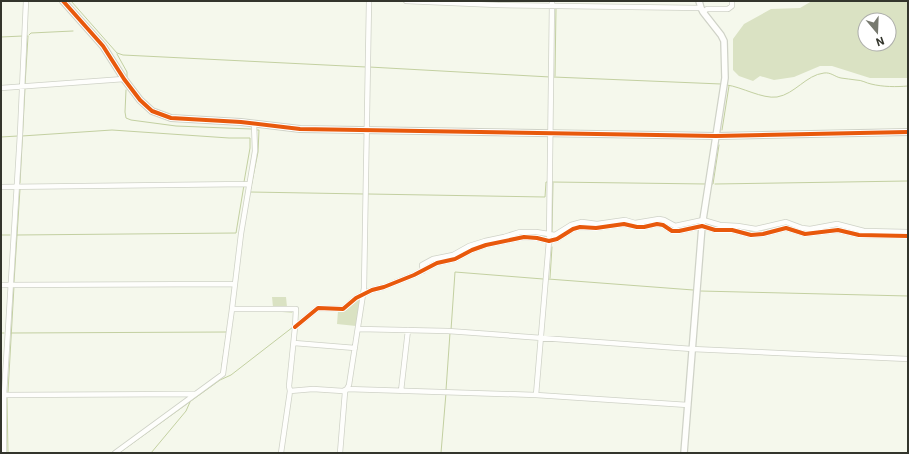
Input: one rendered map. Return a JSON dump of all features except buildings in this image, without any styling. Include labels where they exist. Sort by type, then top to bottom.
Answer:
[{"type":"street","points":[[4,453],[3,395],[20,136],[26,1]]},
{"type":"street","points":[[63,1],[103,46],[124,79],[140,100],[152,111],[164,116],[179,119],[254,127],[300,129],[716,136],[908,132]]},
{"type":"street","points":[[340,453],[345,392],[349,386],[359,329],[364,288],[369,1]]},
{"type":"street","points":[[406,1],[498,5],[554,5],[702,10],[728,9],[732,6],[732,1]]},
{"type":"street","points":[[684,453],[703,223],[724,85],[724,40],[702,10],[699,1]]},
{"type":"street","points":[[536,395],[549,241],[551,74],[554,5]]},
{"type":"street","points":[[1,88],[124,79]]},
{"type":"street","points":[[116,453],[223,374],[248,184],[255,151],[254,127]]},
{"type":"street","points":[[1,187],[248,184]]},
{"type":"street","points":[[423,271],[422,265],[433,259],[454,255],[469,246],[485,241],[528,231],[555,235],[571,225],[582,222],[597,224],[625,220],[635,222],[659,219],[675,226],[703,223],[734,225],[756,230],[786,222],[802,228],[810,229],[837,224],[864,231],[908,232]]},
{"type":"street","points":[[295,325],[318,308],[343,309],[356,298],[372,290],[384,287],[423,271],[437,263],[455,259],[472,250],[486,245],[524,237],[549,241],[557,239],[573,229],[580,227],[596,228],[618,224],[644,227],[657,224],[663,225],[672,231],[680,231],[703,223],[715,230],[732,230],[751,235],[763,234],[786,228],[805,234],[838,230],[859,235],[908,236]]},
{"type":"street","points":[[1,284],[235,284]]},
{"type":"street","points":[[232,309],[296,309],[289,386],[290,391],[281,453]]},
{"type":"street","points":[[359,329],[450,331],[692,349],[908,359]]},
{"type":"street","points":[[401,391],[408,330]]},
{"type":"street","points":[[294,343],[355,348]]},
{"type":"street","points":[[290,391],[313,389],[343,391],[347,388],[536,395],[688,405]]},
{"type":"street","points":[[3,395],[195,394]]},
{"type":"green space","points":[[812,1],[908,1],[908,78],[870,78],[832,66],[820,66],[794,77],[774,80],[760,76],[753,81],[739,76],[733,70],[733,39],[744,24],[771,9],[800,8]]},
{"type":"green space","points":[[272,297],[286,297],[287,307],[273,307]]},
{"type":"green space","points":[[357,299],[360,299],[356,326],[337,324],[338,311],[345,311]]},
{"type":"waterway","points":[[71,1],[117,53],[123,55],[366,67]]},
{"type":"waterway","points":[[555,76],[556,8]]},
{"type":"waterway","points":[[29,35],[31,33],[73,31]]},
{"type":"waterway","points":[[1,37],[23,36]]},
{"type":"waterway","points":[[25,85],[28,36],[26,36]]},
{"type":"waterway","points":[[117,54],[127,72],[127,77]]},
{"type":"waterway","points":[[369,67],[550,77]]},
{"type":"waterway","points":[[727,85],[759,95],[777,97],[789,92],[818,74],[826,73],[841,78],[860,80],[869,84],[908,86]]},
{"type":"waterway","points":[[553,77],[721,84]]},
{"type":"waterway","points":[[722,130],[729,86]]},
{"type":"waterway","points":[[20,183],[25,88]]},
{"type":"waterway","points":[[126,90],[125,112],[126,118],[131,120],[176,126],[251,129]]},
{"type":"waterway","points":[[22,136],[112,130],[229,138],[250,138],[250,148],[244,182]]},
{"type":"waterway","points":[[257,130],[259,130],[258,152],[250,192],[364,194]]},
{"type":"waterway","points":[[1,137],[18,136]]},
{"type":"waterway","points":[[711,184],[713,184],[719,145]]},
{"type":"waterway","points":[[715,184],[908,181]]},
{"type":"waterway","points":[[368,194],[545,197],[546,182],[548,182]]},
{"type":"waterway","points":[[551,182],[706,184]]},
{"type":"waterway","points":[[552,232],[553,183]]},
{"type":"waterway","points":[[17,235],[236,233],[244,185]]},
{"type":"waterway","points":[[14,282],[20,189]]},
{"type":"waterway","points":[[657,222],[663,222],[676,229]]},
{"type":"waterway","points":[[641,225],[650,223]]},
{"type":"waterway","points":[[706,223],[716,226]]},
{"type":"waterway","points":[[687,227],[697,224]]},
{"type":"waterway","points":[[735,228],[757,232],[781,226],[797,229]]},
{"type":"waterway","points":[[834,227],[840,227]]},
{"type":"waterway","points":[[847,229],[857,232]]},
{"type":"waterway","points":[[804,231],[811,231]]},
{"type":"waterway","points":[[509,238],[523,234]]},
{"type":"waterway","points":[[1,235],[10,235]]},
{"type":"waterway","points":[[538,235],[546,237]]},
{"type":"waterway","points":[[550,278],[552,247]]},
{"type":"waterway","points":[[460,254],[469,249]]},
{"type":"waterway","points":[[424,267],[436,261]]},
{"type":"waterway","points":[[451,330],[455,272],[543,279]]},
{"type":"waterway","points":[[390,282],[413,273]]},
{"type":"waterway","points":[[548,279],[693,290]]},
{"type":"waterway","points":[[8,392],[14,286]]},
{"type":"waterway","points":[[365,290],[372,288]]},
{"type":"waterway","points":[[700,291],[908,296]]},
{"type":"waterway","points":[[272,311],[292,312]]},
{"type":"waterway","points":[[119,453],[220,380],[231,375],[293,327]]},
{"type":"waterway","points":[[11,333],[227,332],[222,365]]},
{"type":"waterway","points":[[446,390],[450,333]]},
{"type":"waterway","points":[[441,453],[446,393]]},
{"type":"waterway","points":[[7,398],[8,453]]},
{"type":"waterway","points":[[151,453],[186,411],[190,402]]},
{"type":"cycle path","points":[[63,1],[103,46],[124,79],[140,100],[152,111],[171,118],[241,122],[300,129],[716,136],[908,132]]},
{"type":"cycle path","points":[[295,327],[318,308],[343,309],[356,298],[372,290],[384,287],[414,275],[437,263],[455,259],[472,250],[486,245],[524,237],[549,241],[557,239],[573,229],[580,227],[596,228],[624,224],[644,227],[657,224],[663,225],[672,231],[702,226],[715,230],[732,230],[751,235],[763,234],[786,228],[805,234],[838,230],[859,235],[908,236]]}]
